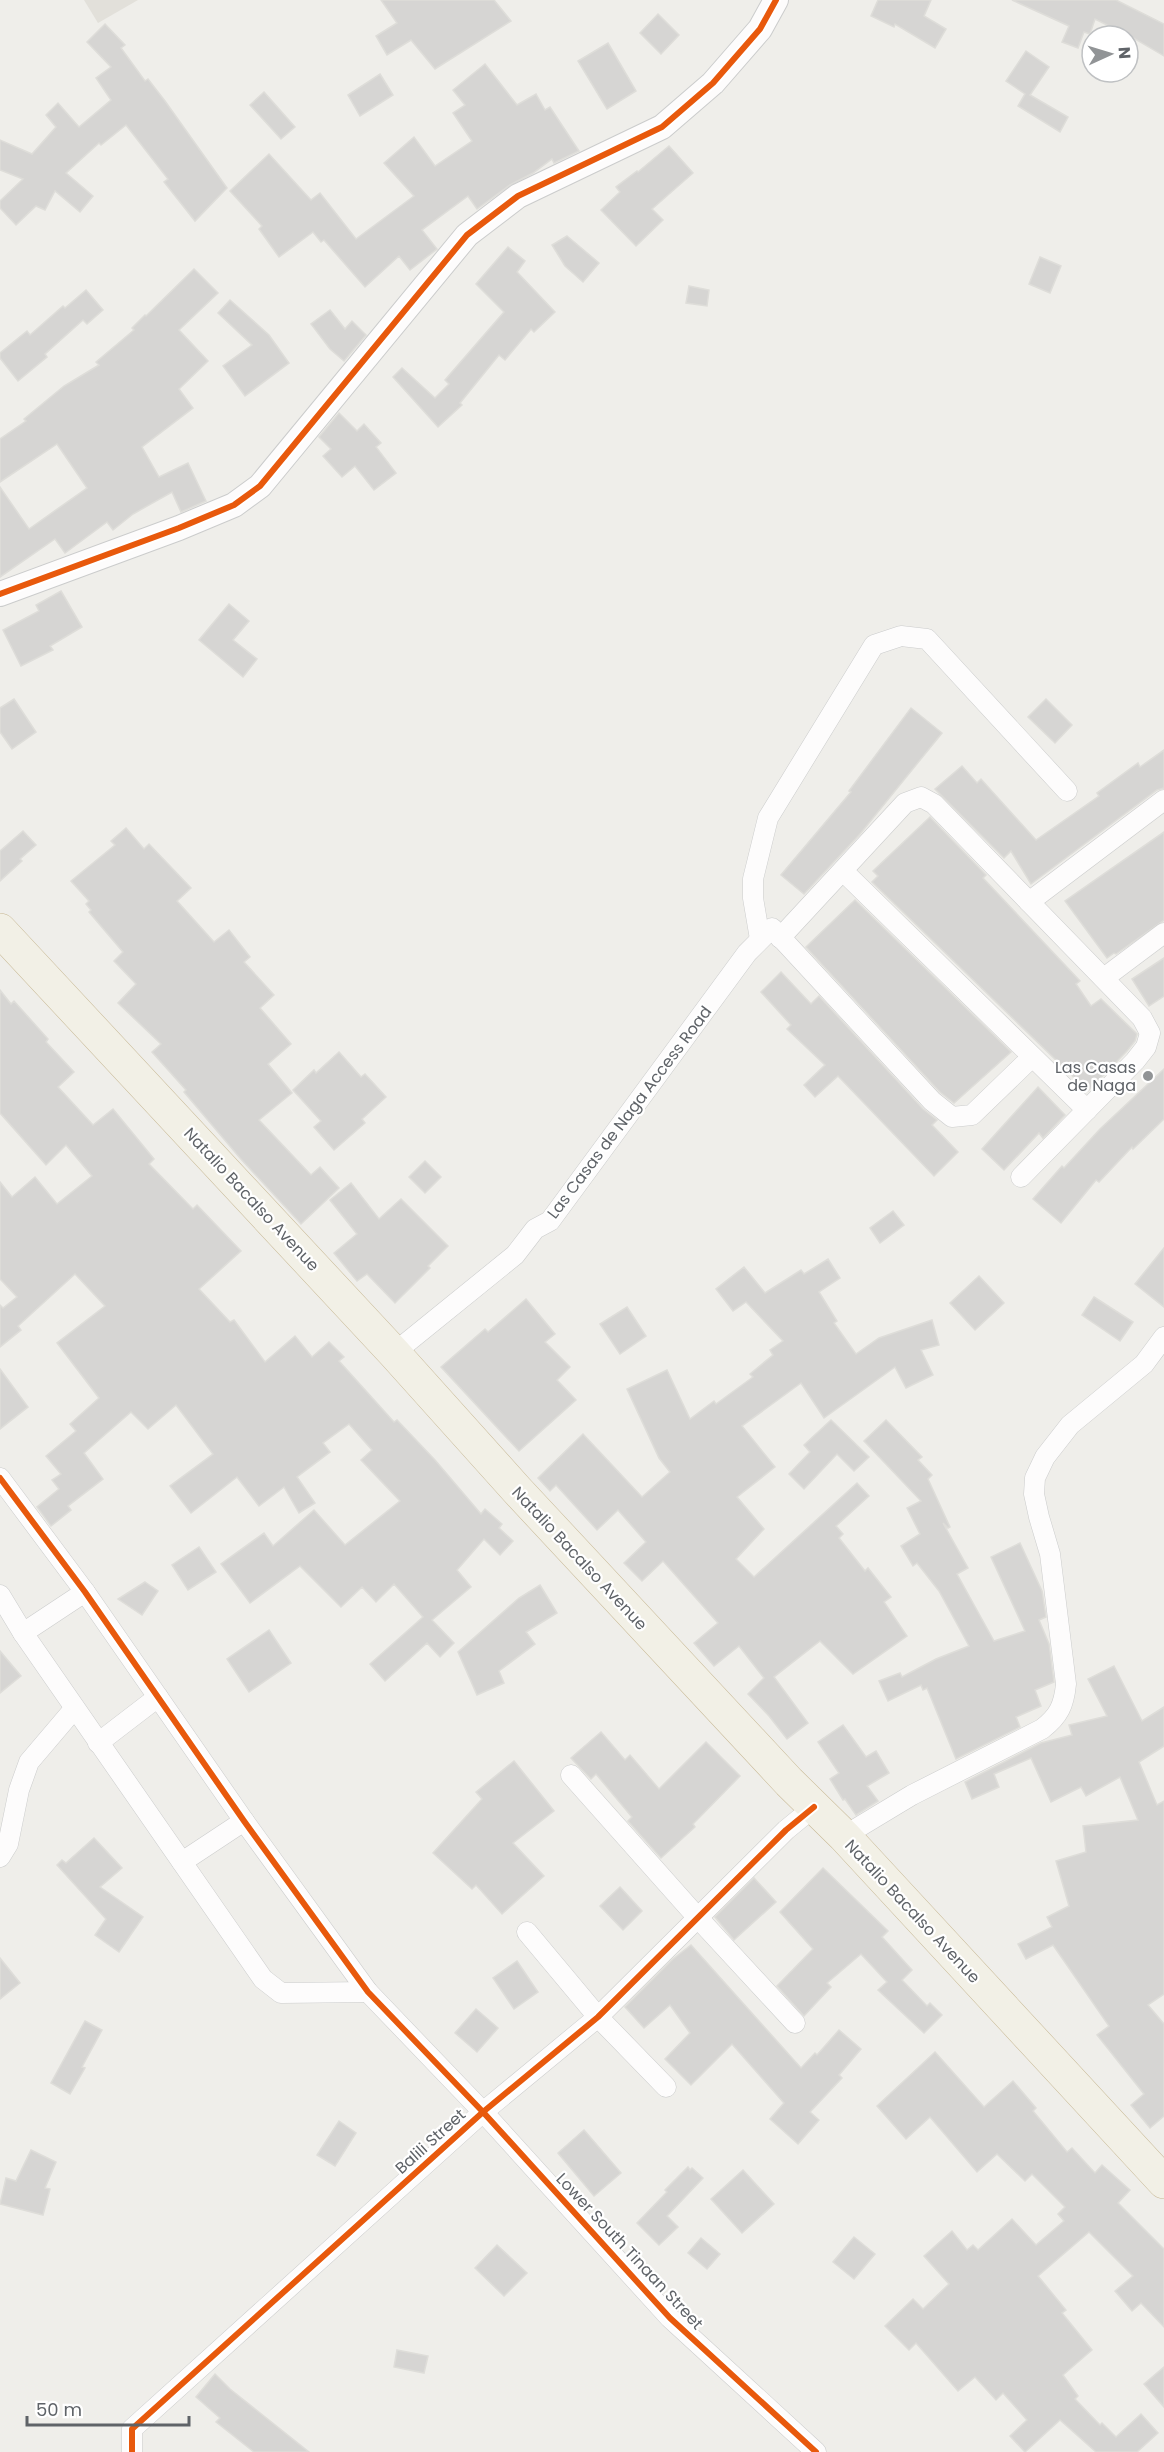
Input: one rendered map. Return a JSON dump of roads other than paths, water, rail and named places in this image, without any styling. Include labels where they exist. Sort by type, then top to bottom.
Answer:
[{"type":"highway","name":"Natalio Bacalso Avenue","points":[[0,930],[394,1353],[517,1490],[814,1807],[844,1836],[1164,2182]]},
{"type":"street","points":[[0,594],[234,505],[260,486],[467,235],[518,196],[662,127],[713,83],[760,29],[776,0]]},
{"type":"street","points":[[1032,1057],[972,1115],[951,1117],[932,1101],[771,935],[753,898],[753,879],[768,818],[788,789],[874,645],[901,636],[927,639],[1067,791]]},
{"type":"street","name":"Las Casas de Naga Access Road","points":[[394,1353],[515,1255],[535,1229],[550,1221],[747,953],[771,935],[843,871],[905,803],[921,797],[934,804],[1029,902]]},
{"type":"street","points":[[1021,1177],[1135,1061],[1146,1047],[1150,1033],[1142,1018],[1029,902],[1164,800]]},
{"type":"street","points":[[843,871],[1087,1110]]},
{"type":"street","points":[[1104,978],[1164,933]]},
{"type":"street","points":[[844,1836],[912,1795],[1042,1730],[1054,1720],[1064,1704],[1066,1684],[1050,1554],[1036,1506],[1035,1478],[1044,1457],[1070,1425],[1144,1364],[1164,1337]]},
{"type":"street","name":"Lower South Tinaan Street","points":[[0,1478],[85,1592],[244,1821],[368,1992],[483,2112],[670,2318],[816,2452]]},
{"type":"street","points":[[23,1633],[85,1592]]},
{"type":"street","points":[[0,1595],[74,1709],[263,1979],[281,1993],[368,1992]]},
{"type":"street","points":[[98,1743],[158,1697]]},
{"type":"street","points":[[0,1857],[8,1844],[19,1790],[29,1762],[74,1709]]},
{"type":"street","points":[[571,1774],[698,1918],[795,2023]]},
{"type":"street","name":"Balili Street","points":[[132,2452],[132,2429],[483,2112],[598,2017],[786,1830],[814,1807]]},
{"type":"street","points":[[182,1862],[244,1821]]},
{"type":"street","points":[[526,1932],[598,2017],[666,2088]]},
{"type":"place","name":"Las Casas de Naga","points":[[1148,1076]]}]
